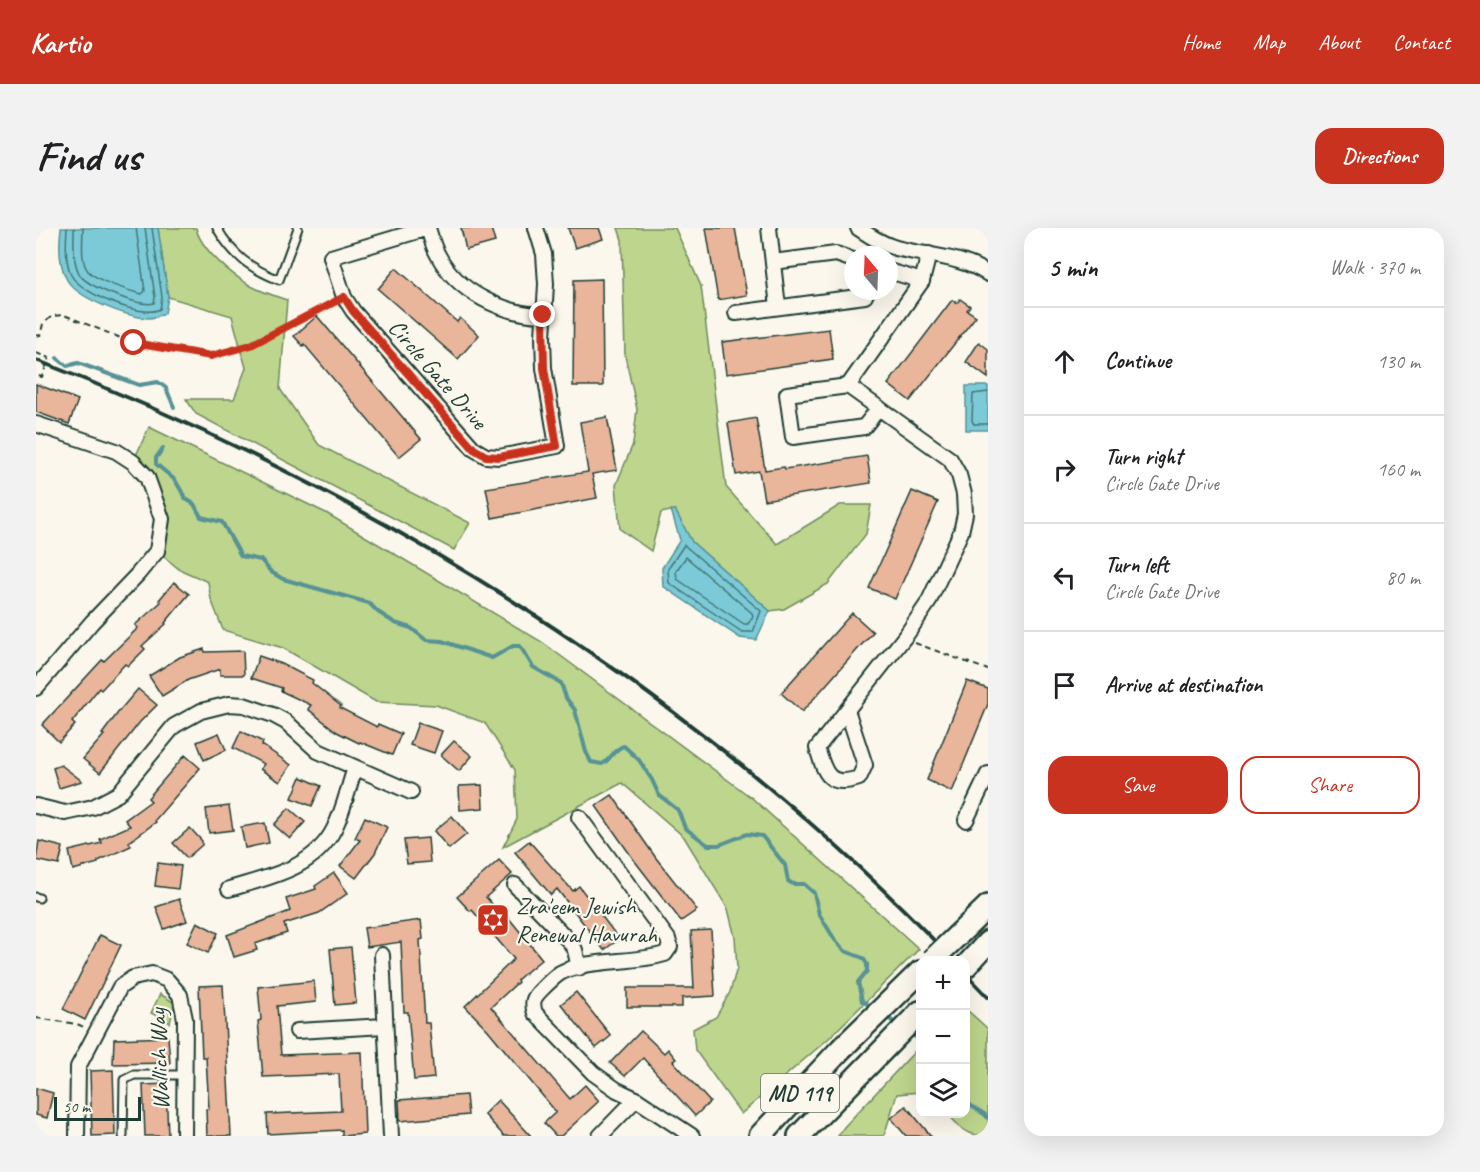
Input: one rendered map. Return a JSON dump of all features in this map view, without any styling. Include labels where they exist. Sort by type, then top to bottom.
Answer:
[{"type":"main road","points":[[936,956],[988,906]]},
{"type":"main road","points":[[970,962],[985,945]]},
{"type":"main road","name":"MD 119","points":[[760,1136],[840,1050],[916,977]]},
{"type":"main road","name":"MD 119","points":[[799,1136],[916,1017]]},
{"type":"street","name":"Circle Gate Drive","points":[[536,228],[544,254],[546,284],[543,315],[544,368],[557,446],[499,457],[486,456],[474,449],[353,311],[344,297],[331,256],[428,228],[437,254],[447,269],[465,286],[483,299],[504,309],[524,314],[543,315]]},
{"type":"street","points":[[769,228],[778,307]]},
{"type":"street","points":[[858,228],[874,232],[897,248],[959,261],[980,268],[988,274]]},
{"type":"street","points":[[773,261],[836,254],[844,257]]},
{"type":"street","points":[[848,386],[922,281],[929,254]]},
{"type":"street","points":[[898,274],[922,281]]},
{"type":"street","points":[[736,313],[844,299]]},
{"type":"street","points":[[847,710],[865,765],[859,778],[844,783],[831,778],[823,767],[817,748],[847,710],[907,634],[928,603],[961,532],[965,514],[964,494],[959,475],[950,459],[879,408],[848,386],[787,394],[793,437],[864,427],[879,408]]},
{"type":"street","points":[[36,424],[116,451],[134,462],[147,477],[162,519],[156,552],[36,688]]},
{"type":"street","points":[[36,806],[65,813],[93,807],[118,794],[174,726],[201,711],[229,704],[244,705],[273,715],[286,722],[318,751],[411,792]]},
{"type":"street","points":[[229,889],[293,869],[318,853],[334,830],[355,768]]},
{"type":"street","points":[[966,819],[988,774]]},
{"type":"street","points":[[579,817],[668,939],[670,947],[665,954],[648,960],[579,968],[559,974],[534,997],[532,1004],[535,1013],[593,1073],[692,1136]]},
{"type":"street","points":[[514,885],[570,942],[575,950],[579,968]]},
{"type":"street","points":[[382,955],[391,1136]]},
{"type":"street","name":"Wallich Way","points":[[77,1136],[78,1067],[120,987],[133,978],[152,974],[167,980],[180,995],[185,1019],[184,1136]]},
{"type":"street","points":[[297,1031],[385,1026]]},
{"type":"street","points":[[600,1136],[636,1099]]},
{"type":"lane","points":[[217,228],[237,256],[253,269],[279,280],[298,228]]},
{"type":"lane","points":[[123,1136],[124,1080],[134,1074],[184,1075]]},
{"type":"path","points":[[36,335],[40,336],[43,324],[51,316],[64,315],[134,343],[211,356],[251,345],[344,297]]},
{"type":"path","points":[[36,329],[41,331]]},
{"type":"path","points":[[36,353],[49,358],[42,377],[36,375]]},
{"type":"path","points":[[907,634],[917,644],[988,670]]},
{"type":"path","points":[[36,1018],[77,1024],[96,1033]]},
{"type":"green space","points":[[158,228],[196,228],[204,245],[235,275],[255,288],[287,300],[280,389],[319,445],[470,523],[454,550],[196,414],[186,399],[234,399],[246,368],[232,316],[168,297]]},
{"type":"green space","points":[[618,228],[675,228],[701,286],[726,487],[777,544],[840,505],[871,505],[866,534],[828,584],[784,609],[770,611],[692,542],[675,510],[661,513],[651,551],[620,529],[616,485],[633,444],[637,409],[625,356],[622,240]]},
{"type":"green space","points":[[149,427],[326,513],[542,642],[752,798],[919,949],[828,1039],[741,1114],[695,1050],[693,1029],[716,1017],[730,992],[737,968],[735,937],[728,909],[684,837],[622,783],[503,847],[517,819],[515,770],[485,723],[436,705],[376,702],[283,648],[223,630],[211,599],[208,582],[179,569],[157,551],[162,519],[133,462]]},
{"type":"green space","points":[[160,994],[175,1003],[170,1023],[151,1013]]},
{"type":"green space","points":[[970,1013],[988,1029],[988,1136],[975,1135],[965,1131],[952,1118],[970,1118]]},
{"type":"green space","points":[[916,1050],[916,1092],[897,1094],[884,1136],[838,1136]]},
{"type":"water","points":[[61,228],[158,228],[168,297],[165,313],[157,317],[139,317],[102,305],[80,293],[66,278],[62,267]]},
{"type":"water","points":[[966,386],[988,386],[988,430],[966,430]]},
{"type":"water","points":[[671,510],[675,510],[692,542],[770,611],[756,640],[740,638],[663,586],[662,568],[680,540]]},
{"type":"building","points":[[461,228],[491,228],[495,242],[466,250]]},
{"type":"building","points":[[568,228],[599,228],[603,239],[575,248]]},
{"type":"building","points":[[706,228],[735,228],[747,295],[718,300]]},
{"type":"building","points":[[396,268],[457,322],[460,318],[479,335],[458,359],[378,289]]},
{"type":"building","points":[[602,279],[603,386],[573,386],[574,280]]},
{"type":"building","points":[[960,299],[970,306],[967,310],[976,316],[910,401],[888,384],[952,300],[957,303]]},
{"type":"building","points":[[317,316],[421,439],[399,457],[304,344],[303,346],[294,336]]},
{"type":"building","points":[[829,329],[833,359],[726,374],[722,342]]},
{"type":"building","points":[[979,342],[988,349],[988,378],[966,362]]},
{"type":"building","points":[[36,384],[78,400],[69,424],[36,412]]},
{"type":"building","points":[[607,417],[617,470],[592,474],[597,498],[492,518],[486,488],[588,472],[580,422]]},
{"type":"building","points":[[756,418],[765,470],[867,456],[871,483],[764,500],[759,471],[736,475],[728,423]]},
{"type":"building","points":[[912,491],[938,502],[895,599],[869,588]]},
{"type":"building","points":[[174,582],[189,594],[166,624],[142,646],[145,649],[128,666],[125,664],[101,690],[99,688],[72,722],[75,725],[59,742],[42,725],[102,660],[104,661],[138,628],[135,625],[161,602],[159,600]]},
{"type":"building","points":[[852,613],[873,632],[802,712],[781,693]]},
{"type":"building","points":[[204,649],[205,652],[243,651],[244,675],[220,675],[220,669],[188,680],[162,696],[149,676],[180,657]]},
{"type":"building","points":[[259,656],[282,664],[313,680],[312,683],[341,706],[340,708],[377,727],[378,724],[401,734],[392,755],[337,732],[308,709],[311,705],[281,691],[282,688],[251,678]]},
{"type":"building","points":[[967,681],[988,689],[988,704],[952,792],[927,780]]},
{"type":"building","points":[[138,689],[157,705],[140,722],[100,773],[83,759]]},
{"type":"building","points":[[418,723],[442,731],[434,753],[410,745]]},
{"type":"building","points":[[241,731],[263,742],[262,745],[291,765],[280,782],[260,769],[264,764],[233,748]]},
{"type":"building","points":[[219,733],[226,750],[204,760],[197,742]]},
{"type":"building","points":[[454,741],[472,756],[459,771],[441,755]]},
{"type":"building","points":[[185,755],[200,768],[155,820],[156,822],[129,842],[131,846],[98,863],[73,870],[69,851],[102,843],[100,839],[130,826],[125,820],[151,801],[148,798]]},
{"type":"building","points":[[61,765],[82,781],[59,788],[53,768]]},
{"type":"building","points":[[301,777],[321,786],[312,806],[292,798]]},
{"type":"building","points":[[482,785],[483,808],[460,810],[459,786]]},
{"type":"building","points":[[612,795],[656,858],[697,910],[681,921],[596,806]]},
{"type":"building","points":[[229,806],[233,830],[209,833],[206,809]]},
{"type":"building","points":[[289,808],[305,822],[290,839],[274,825]]},
{"type":"building","points":[[452,816],[467,834],[449,849],[434,831]]},
{"type":"building","points":[[365,817],[387,827],[375,853],[356,878],[340,866],[360,840],[355,838]]},
{"type":"building","points":[[265,823],[269,843],[245,848],[241,827]]},
{"type":"building","points":[[190,828],[202,841],[202,845],[187,858],[173,843]]},
{"type":"building","points":[[428,838],[430,862],[407,864],[404,840]]},
{"type":"building","points":[[39,841],[63,847],[59,865],[36,860]]},
{"type":"building","points":[[529,841],[573,891],[579,886],[619,939],[604,950],[557,889],[551,895],[515,852]]},
{"type":"building","points":[[499,860],[512,874],[486,897],[505,919],[508,917],[542,959],[517,980],[518,982],[491,1007],[570,1099],[585,1085],[599,1101],[561,1136],[556,1136],[544,1123],[556,1112],[488,1030],[465,1006],[514,959],[472,910],[470,911],[457,897]]},
{"type":"building","points":[[158,863],[181,866],[178,889],[155,886]]},
{"type":"building","points":[[334,873],[348,893],[319,913],[284,924],[287,933],[255,944],[257,950],[234,957],[227,935],[290,911],[286,899],[316,889],[315,886]]},
{"type":"building","points":[[179,899],[187,921],[164,929],[156,907]]},
{"type":"building","points":[[421,920],[425,1023],[429,1023],[434,1078],[414,1080],[408,1012],[404,1012],[401,942],[367,947],[364,928]]},
{"type":"building","points":[[197,922],[218,933],[208,953],[187,943]]},
{"type":"building","points":[[711,930],[715,996],[682,998],[682,1007],[627,1007],[627,988],[694,988],[691,931]]},
{"type":"building","points":[[100,935],[121,945],[85,1020],[63,1009]]},
{"type":"building","points":[[351,947],[356,1003],[335,1005],[330,949]]},
{"type":"building","points":[[314,981],[316,1002],[277,1006],[281,1055],[362,1052],[365,1134],[342,1136],[342,1130],[268,1134],[267,1114],[341,1111],[339,1074],[263,1077],[258,1021],[261,1020],[258,987]]},
{"type":"building","points":[[223,985],[231,1136],[207,1136],[206,1109],[209,1109],[206,1057],[202,1057],[199,986]]},
{"type":"building","points":[[576,992],[611,1036],[596,1048],[561,1004]]},
{"type":"building","points":[[641,1031],[664,1053],[668,1049],[676,1059],[673,1061],[710,1102],[695,1116],[643,1058],[625,1076],[610,1063]]},
{"type":"building","points":[[168,1037],[170,1063],[113,1064],[114,1039]]},
{"type":"building","points":[[113,1070],[115,1135],[92,1136],[90,1071]]},
{"type":"building","points":[[166,1084],[168,1136],[145,1136],[143,1085]]},
{"type":"building","points":[[36,1088],[53,1093],[47,1118],[36,1115]]},
{"type":"building","points":[[466,1095],[468,1115],[400,1121],[399,1100]]},
{"type":"building","points":[[498,1100],[531,1136],[504,1136],[484,1114]]},
{"type":"building","points":[[906,1106],[931,1136],[906,1136],[891,1118]]},
{"type":"waterway","points":[[57,358],[67,366],[78,363],[139,385],[158,382],[166,388],[174,407]]},
{"type":"waterway","points":[[163,448],[156,458],[156,464],[175,480],[186,499],[194,504],[201,517],[222,522],[241,556],[261,560],[271,572],[283,579],[369,603],[378,612],[395,623],[411,628],[426,640],[442,641],[492,658],[513,646],[520,646],[533,667],[561,683],[566,698],[575,710],[586,752],[591,762],[602,764],[624,746],[639,760],[659,795],[678,810],[685,828],[708,845],[719,845],[747,834],[762,836],[785,865],[788,881],[793,884],[804,884],[814,893],[819,914],[835,940],[845,951],[863,958],[867,964],[867,971],[858,982],[862,1001],[874,1008]]},
{"type":"waterway","points":[[885,1016],[898,1025]]},
{"type":"waterway","points":[[910,1033],[916,1037]]},
{"type":"waterway","points":[[970,1105],[988,1118]]},
{"type":"railway","points":[[36,360],[162,412],[286,472],[409,538],[528,610],[642,689],[752,774],[856,864],[949,956]]},
{"type":"railway","points":[[970,978],[988,997]]},
{"type":"place","name":"Zra'eem Jewish Renewal Havurah","points":[[493,920]]},
{"type":"route","points":[[134,343],[211,356],[251,345],[344,297],[353,311],[474,449],[486,456],[499,457],[557,446],[544,368],[543,315]]}]
